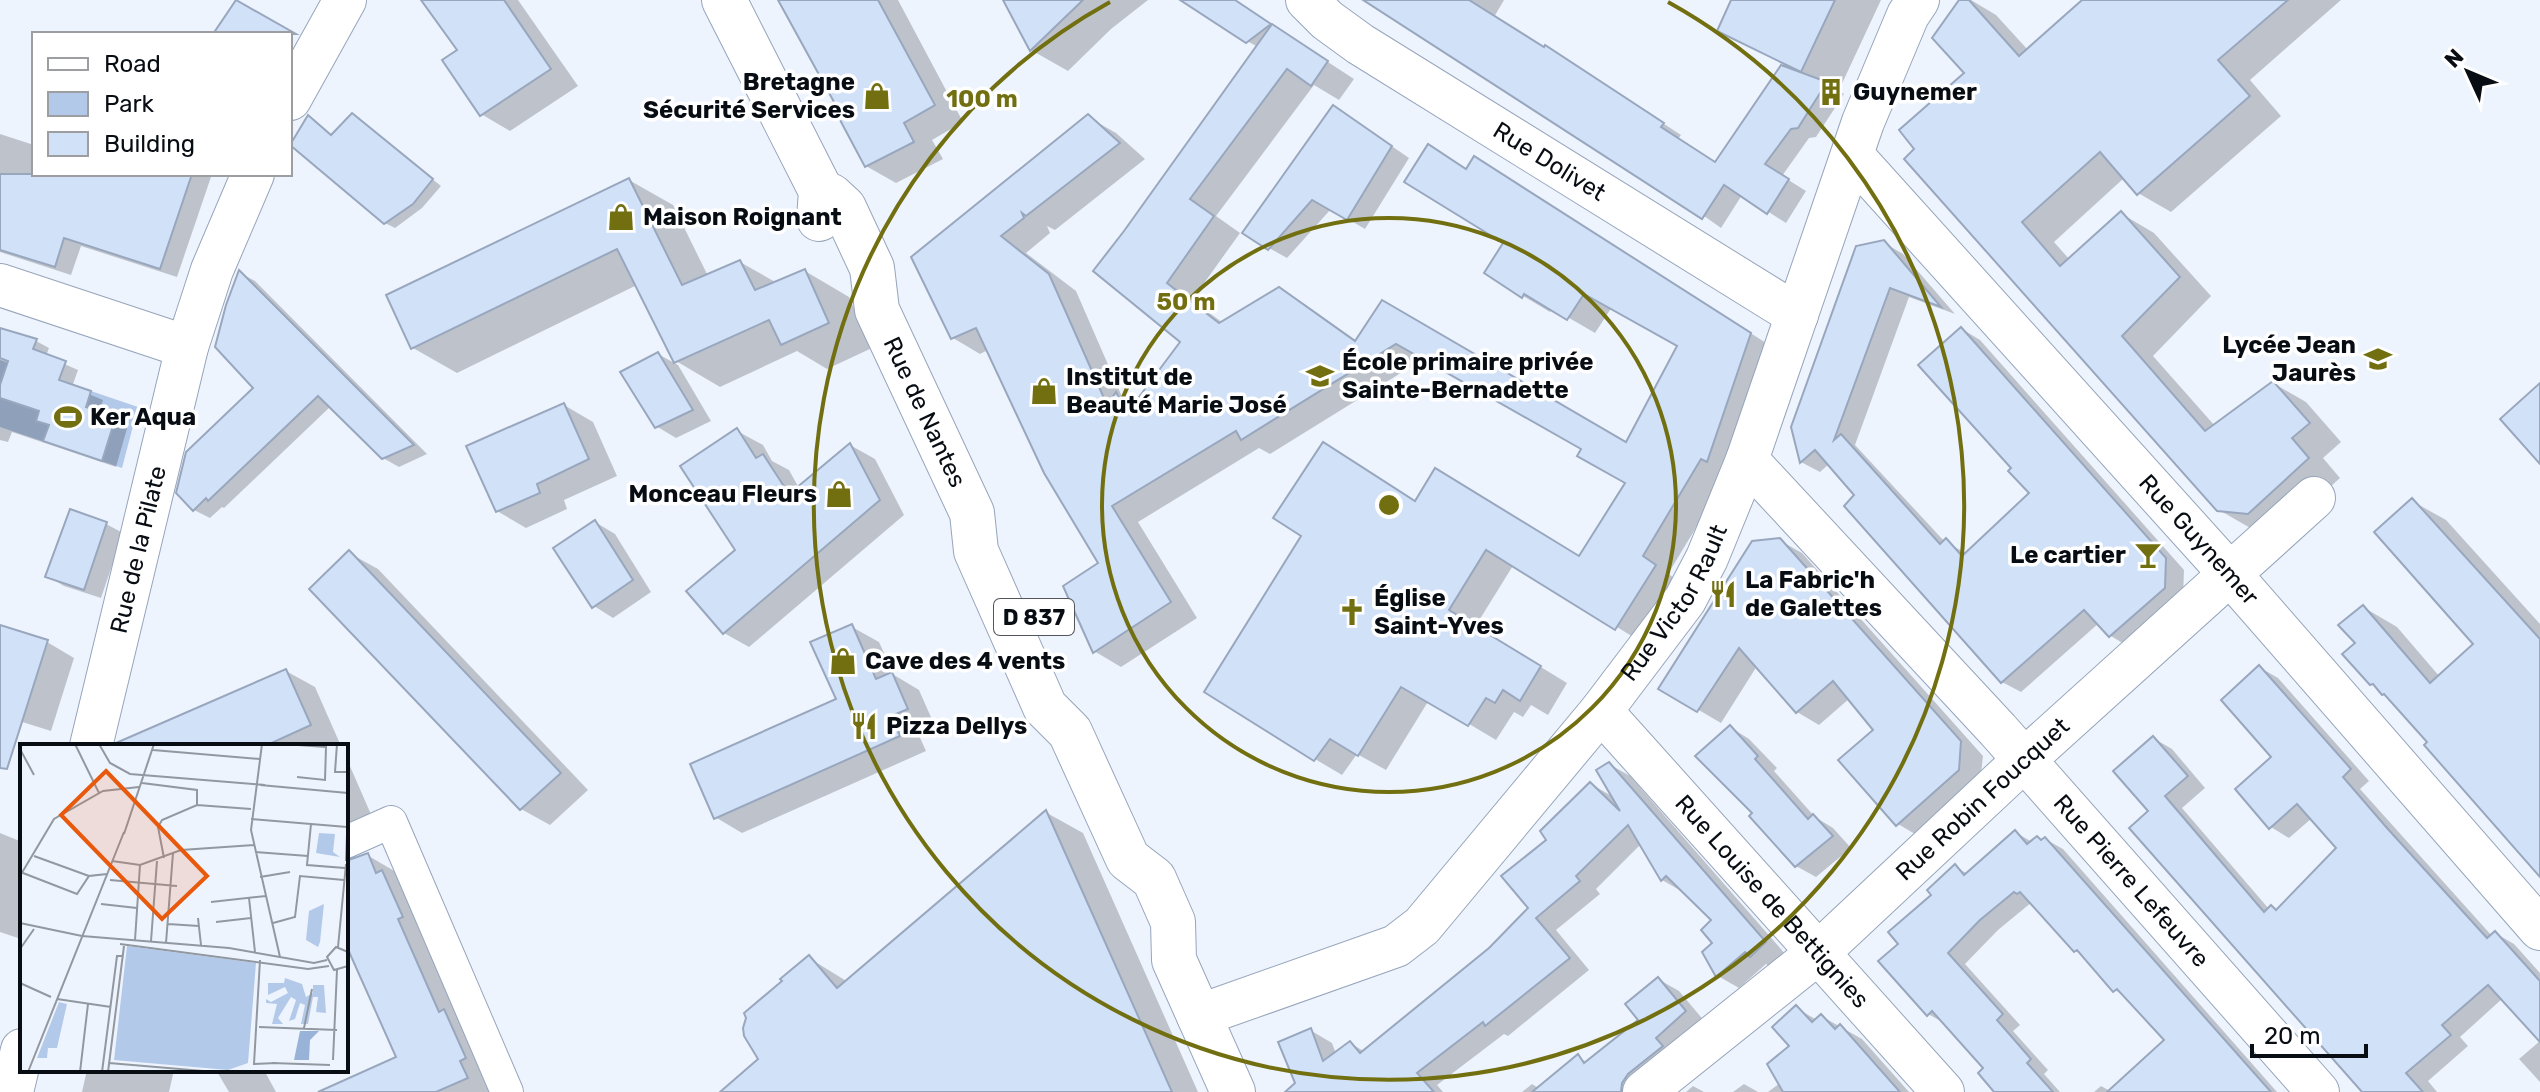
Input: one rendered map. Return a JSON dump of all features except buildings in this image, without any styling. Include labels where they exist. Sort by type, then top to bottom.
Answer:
[{"type":"main road","name":"Rue de Nantes","points":[[724,0],[821,191],[844,208],[872,268],[877,310],[972,513],[976,551],[1045,707],[1070,732],[1128,859],[1154,879],[1173,922],[1174,960],[1233,1092]]},
{"type":"street","points":[[292,95],[345,0]]},
{"type":"street","name":"Rue Dolivet","points":[[1307,0],[1327,20],[1360,44],[1797,315]]},
{"type":"street","name":"Rue Victor Rault","points":[[1198,1016],[1396,946],[1422,926],[1601,711],[1685,600],[1707,558],[1747,460],[1852,155],[1889,58],[1918,0]]},
{"type":"street","name":"Rue Guynemer","points":[[1852,155],[2230,574],[2540,929]]},
{"type":"street","name":"Rue de la Pilate","points":[[91,744],[187,347],[212,270],[252,176]]},
{"type":"street","points":[[0,285],[187,347]]},
{"type":"street","name":"Rue Pierre Lefeuvre","points":[[1747,460],[2024,760],[2318,1092]]},
{"type":"street","name":"Rue Robin Foucquet","points":[[1644,1092],[1819,952],[2024,760],[2314,498]]},
{"type":"street","name":"Rue Louise de Bettignies","points":[[1601,711],[1943,1092]]},
{"type":"street","points":[[348,841],[391,822],[507,1092]]},
{"type":"street","points":[[12,1092],[20,1058]]},
{"type":"green space","name":"Ker Aqua","points":[[0,360],[138,407],[122,468],[0,427]]},
{"type":"place","name":"Guynemer","points":[[1831,92]]},
{"type":"place","name":"Bretagne Sécurité Services","points":[[877,96]]},
{"type":"place","name":"Maison Roignant","points":[[621,217]]},
{"type":"place","name":"Lycée Jean Jaurès","points":[[2378,359]]},
{"type":"place","name":"École primaire privée Sainte-Bernadette","points":[[1320,376]]},
{"type":"place","name":"Institut de Beauté Marie José","points":[[1044,391]]},
{"type":"place","name":"Ker Aqua","points":[[68,417]]},
{"type":"place","name":"Monceau Fleurs","points":[[839,494]]},
{"type":"place","name":"Le cartier","points":[[2148,555]]},
{"type":"place","name":"La Fabric'h de Galettes","points":[[1723,594]]},
{"type":"place","name":"Église Saint-Yves","points":[[1352,612]]},
{"type":"place","name":"Cave des 4 vents","points":[[843,661]]},
{"type":"place","name":"Pizza Dellys","points":[[864,726]]}]
